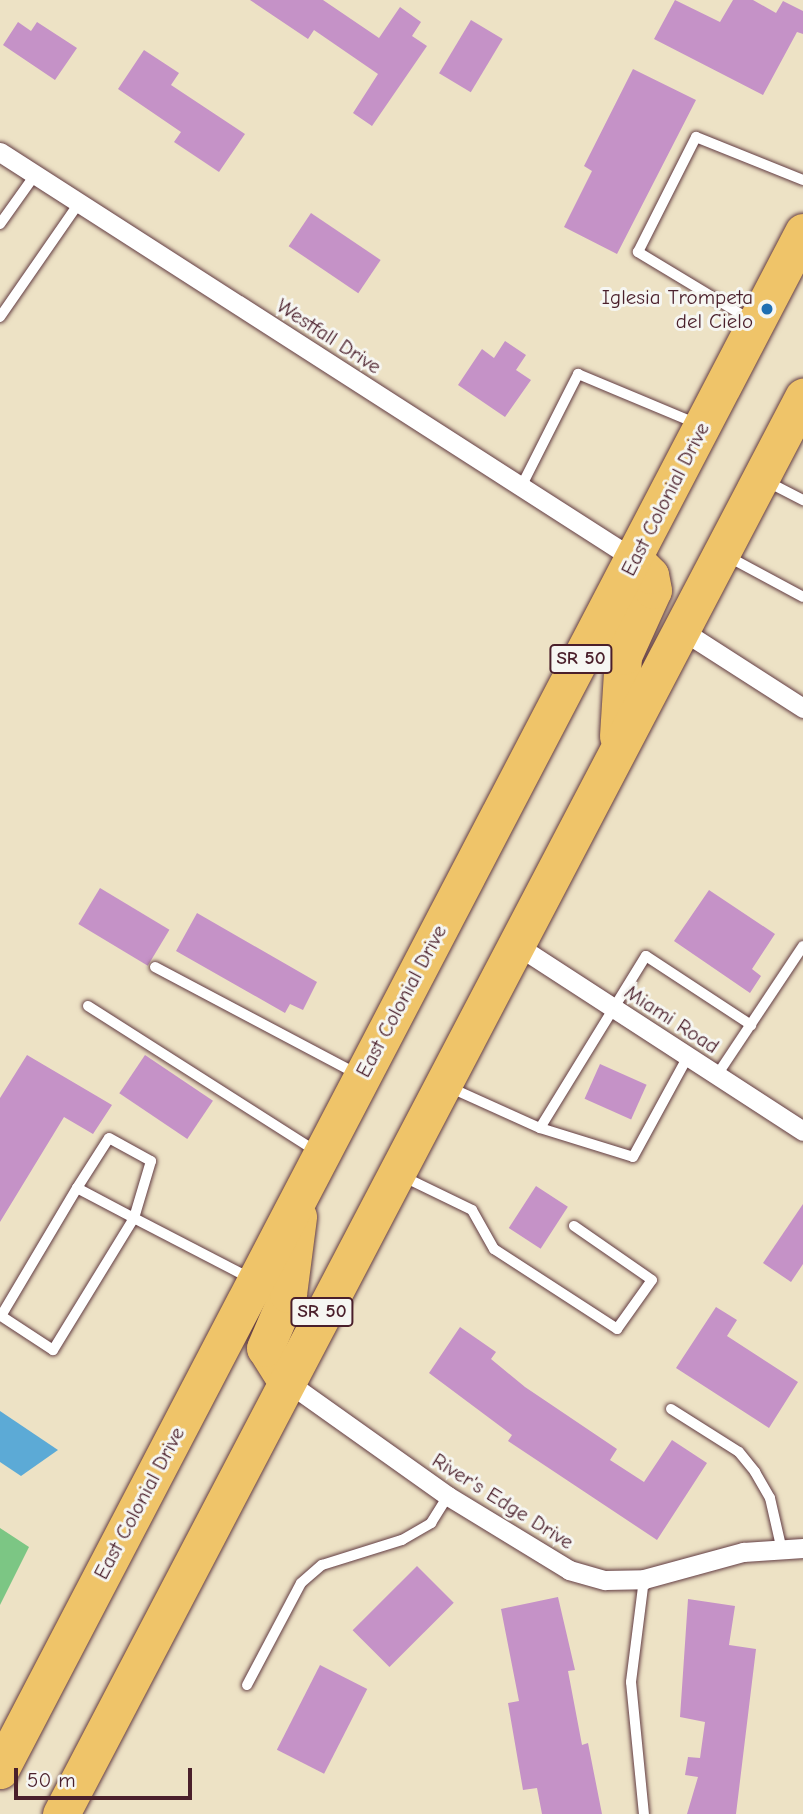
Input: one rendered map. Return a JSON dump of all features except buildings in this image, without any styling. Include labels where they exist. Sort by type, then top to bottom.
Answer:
[{"type":"highway","name":"East Colonial Drive","points":[[0,1770],[803,232]]},
{"type":"highway","name":"SR 50","points":[[61,1814],[803,397]]},
{"type":"highway","points":[[618,748],[623,656],[653,590],[650,575],[634,559]]},
{"type":"highway","points":[[286,1381],[267,1361],[265,1348],[288,1294],[301,1191]]},
{"type":"street","name":"Westfall Drive","points":[[0,152],[634,559]]},
{"type":"street","points":[[680,629],[803,708]]},
{"type":"street","name":"Miami Road","points":[[515,944],[803,1131]]},
{"type":"street","name":"River's Edge Drive","points":[[286,1381],[448,1496],[569,1570],[605,1580],[643,1579],[781,1546],[803,1548]]},
{"type":"lane","points":[[756,323],[638,252],[696,137],[803,180]]},
{"type":"lane","points":[[0,224],[35,175]]},
{"type":"lane","points":[[0,317],[79,203]]},
{"type":"lane","points":[[521,486],[578,374],[702,426]]},
{"type":"lane","points":[[760,478],[803,500]]},
{"type":"lane","points":[[720,553],[803,597]]},
{"type":"lane","points":[[717,1075],[803,946]]},
{"type":"lane","points":[[540,1128],[646,956],[751,1025]]},
{"type":"lane","points":[[155,967],[361,1077]]},
{"type":"lane","points":[[88,1006],[321,1154]]},
{"type":"lane","points":[[442,1084],[540,1128],[633,1157],[688,1056]]},
{"type":"lane","points":[[109,1138],[151,1161],[134,1218],[52,1350],[1,1316],[77,1188],[109,1138]]},
{"type":"lane","points":[[396,1172],[472,1210],[494,1249],[617,1329],[652,1280],[575,1226]]},
{"type":"lane","points":[[77,1188],[255,1281]]},
{"type":"lane","points":[[671,1409],[739,1452],[770,1498],[781,1546]]},
{"type":"lane","points":[[247,1685],[301,1583],[323,1565],[402,1540],[431,1523],[448,1496]]},
{"type":"lane","points":[[643,1579],[631,1682],[644,1814]]},
{"type":"green space","points":[[0,1528],[29,1547],[0,1605]]},
{"type":"water","points":[[0,1411],[58,1450],[21,1476],[0,1462]]},
{"type":"place","name":"Iglesia Trompeta del Cielo","points":[[767,309]]}]
